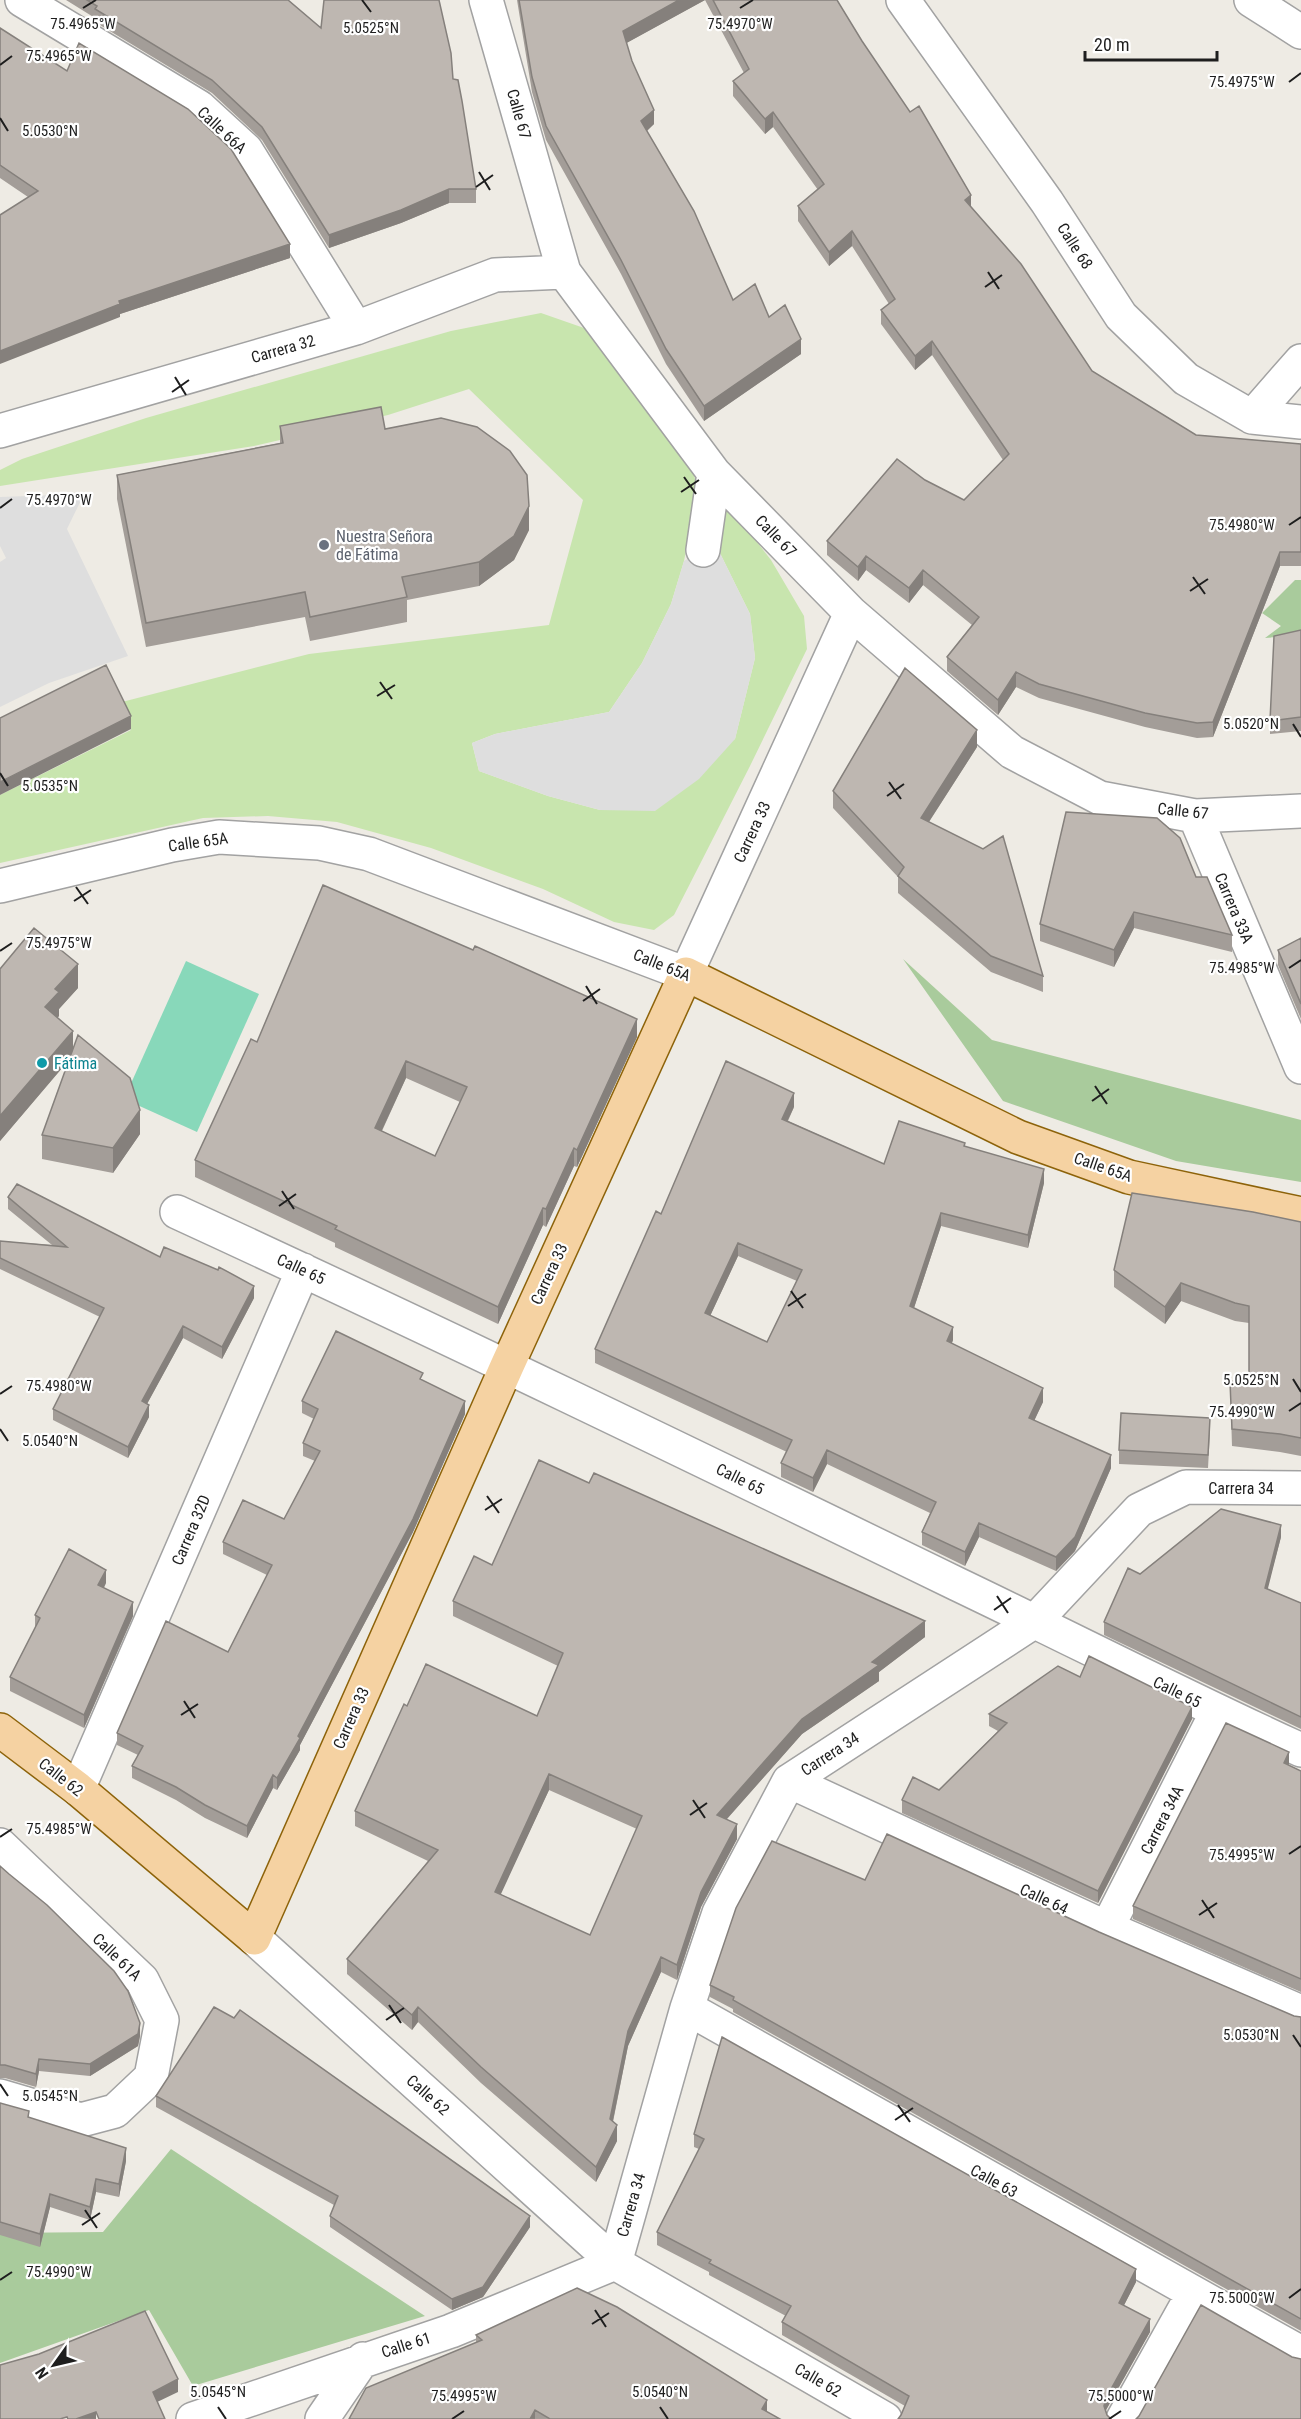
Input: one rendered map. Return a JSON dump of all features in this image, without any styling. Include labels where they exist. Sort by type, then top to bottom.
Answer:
[{"type":"main road","name":"Calle 65A","points":[[686,974],[1018,1137],[1129,1177],[1301,1214]]},
{"type":"main road","name":"Carrera 33","points":[[254,1938],[507,1366],[686,974]]},
{"type":"main road","name":"Calle 62","points":[[0,1730],[78,1789],[254,1938]]},
{"type":"street","name":"Calle 66A","points":[[22,0],[199,107],[246,150],[356,328]]},
{"type":"street","name":"Calle 67","points":[[486,0],[564,272],[714,473],[851,613],[1012,752],[1100,798],[1195,816],[1301,811]]},
{"type":"street","name":"Calle 68","points":[[903,0],[1047,202],[1121,316],[1186,379],[1252,417],[1301,422]]},
{"type":"street","points":[[1251,0],[1301,32]]},
{"type":"street","name":"Carrera 32","points":[[0,431],[356,328],[495,275],[564,272]]},
{"type":"street","points":[[1252,417],[1301,361]]},
{"type":"street","points":[[703,550],[714,473]]},
{"type":"street","name":"Carrera 33","points":[[686,974],[851,613]]},
{"type":"street","name":"Carrera 33A","points":[[1195,816],[1301,1066]]},
{"type":"street","name":"Calle 65A","points":[[0,886],[172,845],[219,837],[319,843],[369,854],[686,974]]},
{"type":"street","name":"Calle 65","points":[[177,1212],[507,1366],[1035,1621],[1217,1712],[1301,1750]]},
{"type":"street","name":"Carrera 32D","points":[[78,1789],[303,1270]]},
{"type":"street","name":"Carrera 34","points":[[615,2263],[687,2008],[719,1912],[789,1781],[1035,1621],[1140,1510],[1186,1487],[1301,1488]]},
{"type":"street","name":"Carrera 34A","points":[[1107,1928],[1217,1712]]},
{"type":"street","name":"Calle 64","points":[[789,1781],[1107,1928],[1301,2012]]},
{"type":"street","name":"Calle 61A","points":[[0,1845],[142,1980],[162,2020],[151,2077],[115,2111],[81,2120],[0,2096]]},
{"type":"street","name":"Calle 62","points":[[254,1938],[615,2263],[885,2419]]},
{"type":"street","name":"Calle 63","points":[[687,2008],[1301,2353]]},
{"type":"street","name":"Calle 61","points":[[193,2419],[363,2359],[451,2331],[615,2263]]},
{"type":"street","points":[[1123,2419],[1193,2294]]},
{"type":"street","points":[[322,2419],[363,2359]]},
{"type":"green space","points":[[541,313],[584,328],[617,358],[689,457],[698,490],[684,561],[671,604],[642,663],[609,712],[495,734],[472,743],[479,771],[548,796],[600,810],[735,739],[755,658],[750,614],[715,543],[720,495],[771,560],[804,616],[807,649],[674,915],[654,930],[614,922],[543,889],[431,848],[337,822],[268,816],[203,818],[0,863],[0,795],[131,730],[118,703],[309,654],[549,625],[583,500],[469,389],[388,415],[254,446],[0,486],[0,470],[22,459],[146,418],[451,331]]},
{"type":"green space","points":[[1295,580],[1301,580],[1301,635],[1265,638],[1281,626],[1262,613]]},
{"type":"green space","points":[[903,959],[992,1040],[1301,1120],[1301,1182],[1176,1161],[1003,1101]]},
{"type":"green space","points":[[186,961],[259,994],[197,1132],[124,1099]]},
{"type":"green space","points":[[171,2149],[425,2316],[193,2386],[149,2310],[0,2363],[0,2233],[103,2232]]},
{"type":"shaded area","points":[[84,494],[67,529],[128,656],[49,683],[0,707],[0,562],[6,558],[0,546],[0,497]]},
{"type":"shaded area","points":[[715,543],[750,614],[755,658],[735,739],[699,779],[655,811],[600,810],[548,796],[479,771],[472,743],[495,734],[609,712],[642,663],[671,604],[684,561]]},
{"type":"building","points":[[87,0],[288,0],[321,28],[324,0],[439,0],[451,53],[453,79],[458,80],[476,189],[449,189],[401,210],[329,235],[262,127],[212,80],[95,9],[97,6]]},
{"type":"building","points":[[519,0],[679,0],[623,31],[632,61],[654,110],[641,121],[694,211],[733,300],[755,284],[769,317],[785,305],[801,339],[704,406],[666,349],[621,260],[546,126],[532,77]]},
{"type":"building","points":[[713,0],[837,0],[910,112],[919,106],[971,195],[965,200],[1021,264],[1092,371],[1196,435],[1301,444],[1301,552],[1280,552],[1213,722],[1197,723],[1145,713],[1039,684],[1016,672],[998,700],[947,657],[979,617],[923,570],[909,588],[866,556],[858,567],[827,541],[897,459],[925,480],[964,500],[1009,454],[932,341],[915,356],[881,310],[895,299],[852,231],[829,252],[798,206],[824,184],[773,112],[765,119],[733,81],[749,69]]},
{"type":"building","points":[[0,28],[67,71],[79,43],[188,109],[231,149],[290,244],[119,301],[120,304],[0,351],[0,215],[38,191],[0,165]]},
{"type":"building","name":"Nuestra Señora de Fátima","points":[[381,407],[385,429],[441,418],[477,427],[510,451],[527,475],[529,506],[514,536],[479,562],[402,577],[407,597],[310,617],[305,592],[146,623],[117,475],[283,443],[280,426]]},
{"type":"building","points":[[1301,630],[1301,717],[1270,721],[1274,636]]},
{"type":"building","points":[[106,665],[131,716],[0,782],[0,718]]},
{"type":"building","points":[[905,668],[977,730],[921,818],[983,849],[1003,836],[1043,976],[991,956],[898,876],[904,867],[833,791]]},
{"type":"building","points":[[1066,812],[1157,818],[1180,838],[1196,877],[1207,877],[1232,935],[1134,912],[1114,950],[1040,924]]},
{"type":"building","points":[[323,885],[473,950],[475,946],[637,1019],[577,1150],[574,1148],[546,1209],[543,1208],[498,1307],[335,1229],[337,1226],[195,1160],[251,1039],[257,1042]],"holes":[[[406,1061],[467,1087],[435,1156],[375,1128]]]},
{"type":"building","points":[[34,928],[78,964],[55,989],[59,992],[45,1007],[73,1031],[0,1116],[0,969]]},
{"type":"building","points":[[1301,938],[1301,1004],[1278,950]]},
{"type":"building","points":[[78,1035],[130,1078],[140,1110],[113,1148],[42,1135]]},
{"type":"building","points":[[726,1061],[794,1093],[782,1119],[884,1164],[899,1121],[965,1143],[964,1146],[1044,1169],[1028,1235],[941,1213],[910,1306],[953,1327],[947,1341],[1043,1388],[1029,1418],[1111,1455],[1075,1537],[1056,1557],[979,1523],[965,1552],[922,1532],[936,1502],[827,1450],[813,1478],[781,1463],[792,1440],[595,1349],[656,1211],[661,1214]],"holes":[[[738,1243],[802,1270],[767,1342],[705,1313]]]},
{"type":"building","points":[[17,1184],[160,1257],[164,1247],[218,1270],[219,1267],[254,1286],[222,1347],[183,1326],[142,1401],[149,1405],[128,1447],[53,1409],[104,1308],[0,1258],[0,1241],[67,1247],[8,1197]]},
{"type":"building","points":[[1132,1193],[1301,1222],[1301,1438],[1232,1429],[1230,1382],[1249,1379],[1249,1306],[1181,1283],[1165,1307],[1114,1270]]},
{"type":"building","points":[[336,1331],[423,1373],[420,1379],[465,1401],[413,1519],[298,1736],[300,1738],[277,1778],[273,1775],[247,1826],[132,1766],[143,1746],[117,1733],[166,1621],[228,1652],[272,1565],[223,1542],[243,1500],[284,1519],[320,1451],[303,1443],[318,1409],[302,1401]]},
{"type":"building","points":[[1121,1413],[1210,1418],[1208,1455],[1119,1450]]},
{"type":"building","points":[[539,1460],[589,1483],[594,1473],[925,1621],[872,1662],[879,1665],[802,1719],[717,1815],[737,1824],[701,1892],[677,1965],[661,1957],[628,2031],[610,2119],[617,2125],[596,2167],[481,2067],[418,2007],[412,2015],[347,1959],[438,1850],[355,1811],[404,1704],[407,1706],[426,1664],[537,1716],[563,1653],[453,1601],[474,1556],[492,1565]],"holes":[[[549,1774],[642,1816],[590,1935],[495,1892]]]},
{"type":"building","points":[[1221,1509],[1281,1525],[1265,1588],[1301,1603],[1301,1717],[1104,1622],[1128,1568],[1140,1574]]},
{"type":"building","points":[[69,1549],[106,1570],[98,1585],[133,1602],[84,1715],[10,1677],[40,1618],[35,1615]]},
{"type":"building","points":[[1089,1656],[1192,1707],[1098,1891],[902,1800],[913,1777],[939,1790],[1007,1723],[989,1714],[1058,1666],[1080,1677]]},
{"type":"building","points":[[1226,1723],[1289,1752],[1284,1763],[1301,1771],[1301,1979],[1133,1906]]},
{"type":"building","points":[[887,1834],[1099,1932],[1301,2017],[1301,2319],[710,1985],[736,1908],[772,1841],[865,1880]]},
{"type":"building","points":[[0,1866],[47,1905],[114,1971],[128,1991],[140,2023],[138,2034],[90,2064],[39,2059],[36,2074],[0,2065]]},
{"type":"building","points":[[214,2007],[234,2018],[240,2010],[530,2216],[483,2287],[452,2299],[330,2216],[338,2196],[156,2096]]},
{"type":"building","points":[[722,2037],[1136,2269],[1119,2303],[1150,2319],[1106,2398],[1104,2406],[1111,2419],[898,2419],[909,2396],[782,2322],[791,2306],[709,2263],[711,2260],[657,2232],[704,2139],[694,2134]]},
{"type":"building","points":[[0,2103],[29,2111],[28,2117],[126,2148],[119,2184],[96,2179],[90,2207],[50,2194],[40,2234],[0,2222]]},
{"type":"building","points":[[577,2288],[617,2307],[767,2400],[762,2409],[780,2419],[550,2419],[535,2410],[530,2419],[349,2419],[366,2388],[482,2340],[476,2335]]},
{"type":"building","points":[[1201,2305],[1292,2357],[1301,2359],[1301,2419],[1136,2419]]},
{"type":"building","points":[[145,2311],[178,2379],[153,2392],[165,2419],[99,2419],[96,2412],[76,2419],[67,2417],[0,2419],[0,2365],[39,2354]]},
{"type":"place","name":"Nuestra Señora de Fátima","points":[[324,545]]},
{"type":"place","name":"Fátima","points":[[42,1063]]}]
